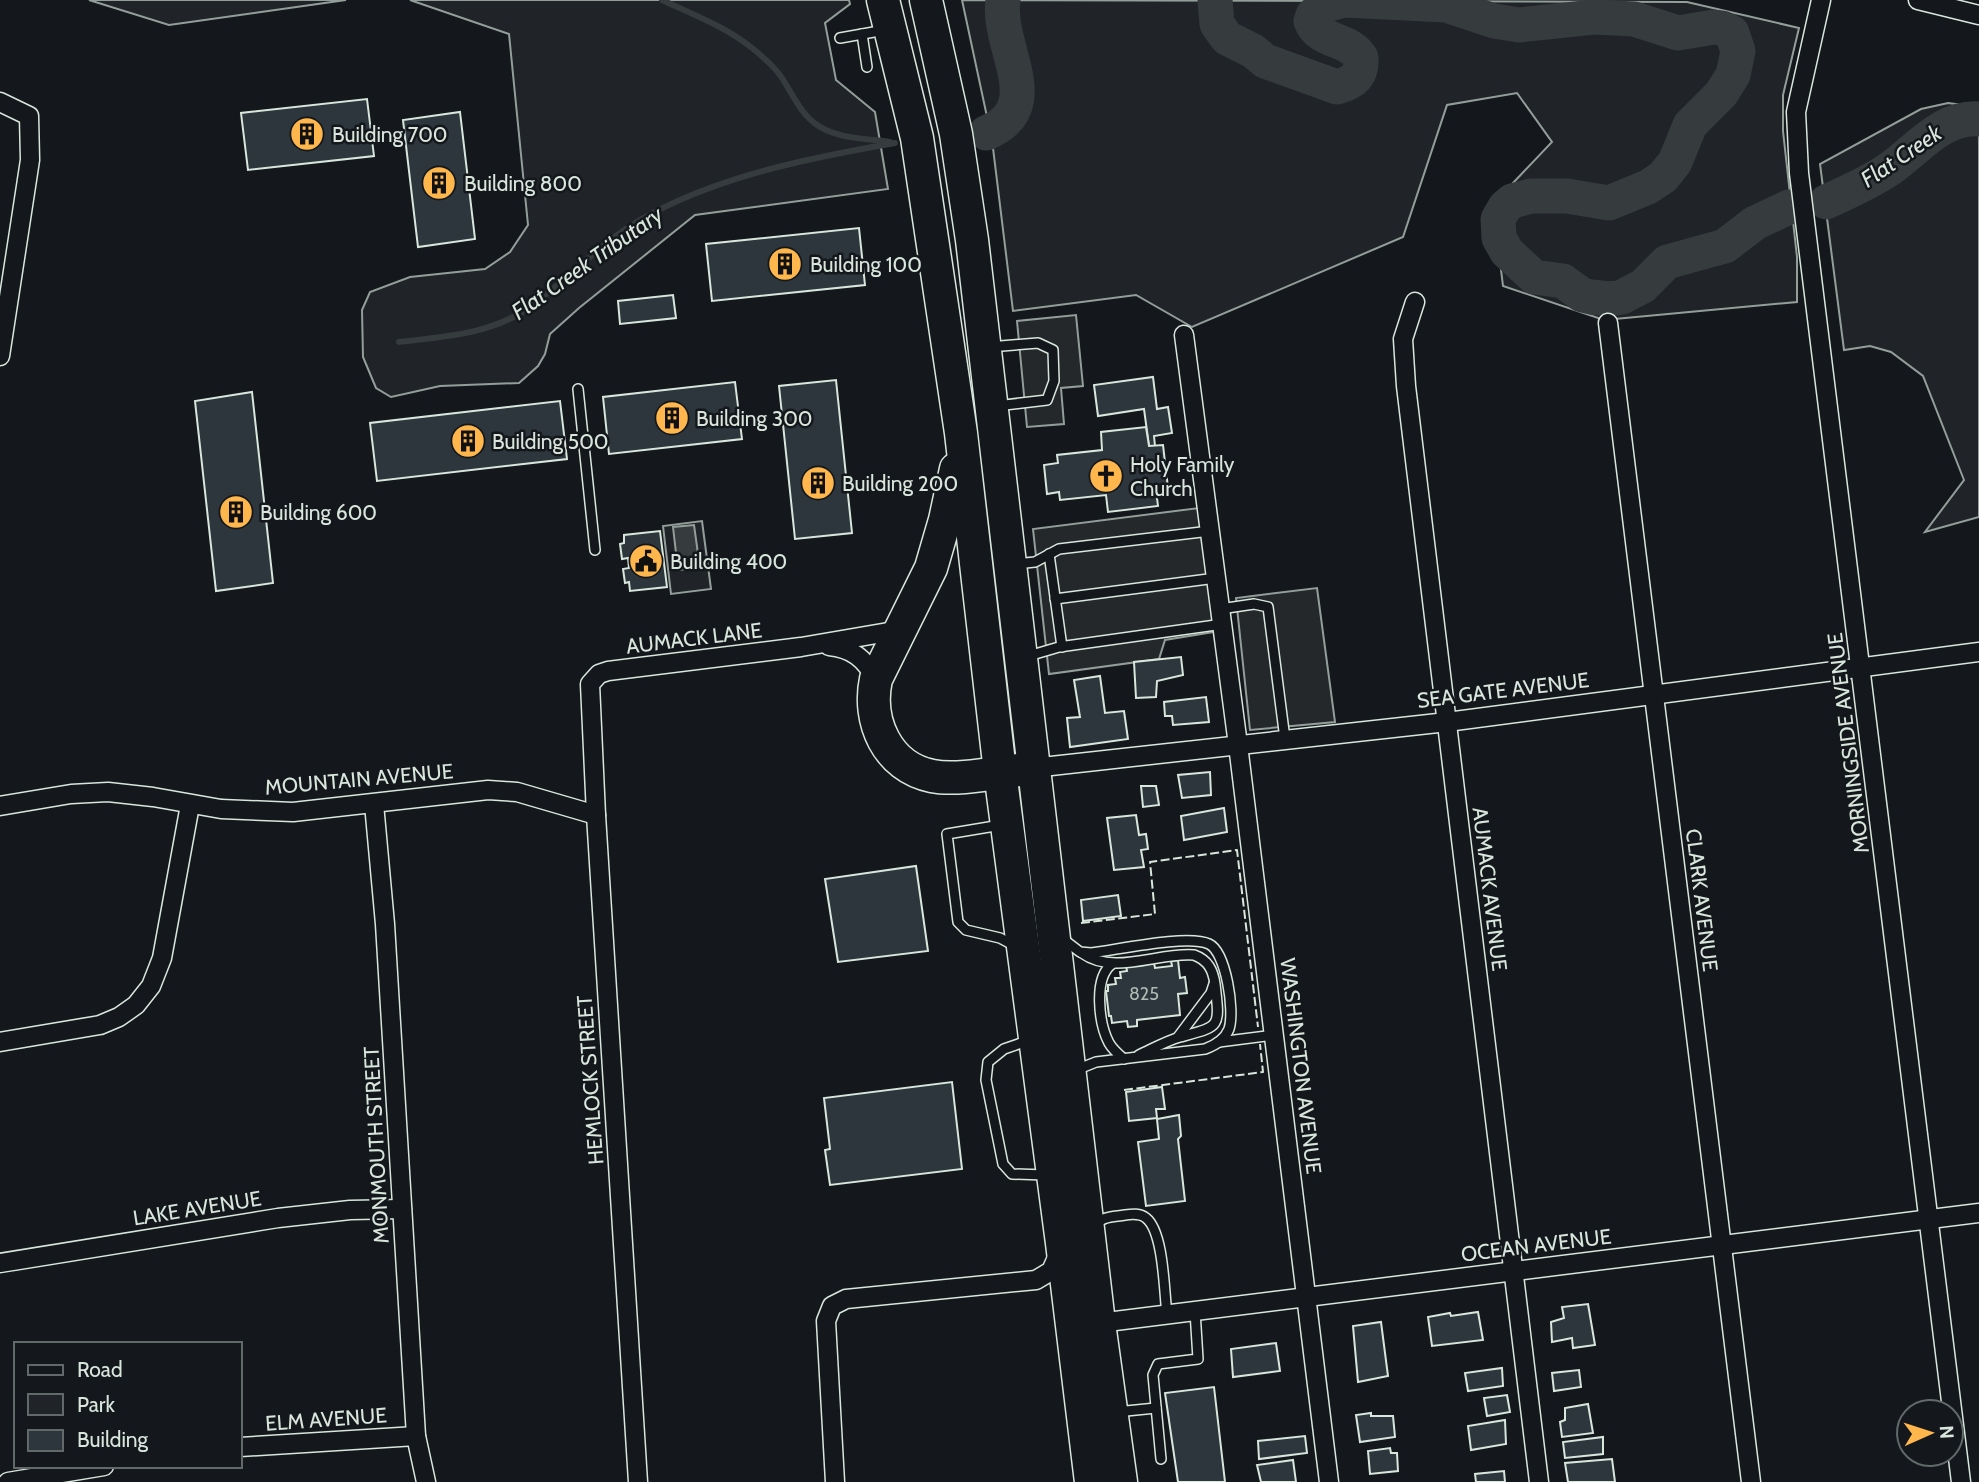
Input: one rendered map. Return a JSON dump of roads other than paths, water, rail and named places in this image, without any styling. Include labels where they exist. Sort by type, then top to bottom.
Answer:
[{"type":"highway","points":[[930,6],[963,176],[1073,1086],[1076,1241],[1091,1482]]},
{"type":"highway","points":[[878,21],[909,100],[925,180],[961,433],[1006,824],[1053,1175],[1076,1241],[1099,1323],[1121,1482]]},
{"type":"highway","points":[[961,433],[939,546],[931,568],[876,679],[873,692],[876,721],[889,749],[904,764],[932,776],[1033,768]]},
{"type":"street","name":"MORNINGSIDE AVENUE","points":[[1821,0],[1796,112],[1801,185],[1961,1482]]},
{"type":"street","points":[[1918,0],[1979,15]]},
{"type":"street","points":[[0,102],[29,116],[30,160],[0,356]]},
{"type":"street","name":"AUMACK AVENUE","points":[[1415,302],[1403,339],[1406,386],[1539,1482]]},
{"type":"street","name":"CLARK AVENUE","points":[[1608,323],[1751,1482]]},
{"type":"street","name":"WASHINGTON AVENUE","points":[[1185,335],[1329,1482]]},
{"type":"street","name":"AUMACK LANE","points":[[594,677],[608,671],[801,647],[900,630]]},
{"type":"street","name":"AUMACK LANE","points":[[801,647],[832,646],[848,650],[862,658],[876,679]]},
{"type":"street","name":"SEA GATE AVENUE","points":[[1033,768],[1447,722],[1979,652]]},
{"type":"street","name":"HEMLOCK STREET","points":[[594,677],[589,692],[638,1482]]},
{"type":"street","name":"MOUNTAIN AVENUE","points":[[0,806],[71,794],[108,792],[153,797],[190,805],[293,812],[506,790],[596,815]]},
{"type":"street","name":"MONMOUTH STREET","points":[[374,804],[386,924],[416,1436],[426,1482]]},
{"type":"street","points":[[0,1042],[100,1025],[119,1017],[136,1005],[151,986],[158,971],[190,805]]},
{"type":"street","name":"LAKE AVENUE","points":[[0,1264],[278,1218],[350,1210],[402,1209]]},
{"type":"street","name":"OCEAN AVENUE","points":[[1099,1323],[1979,1213]]},
{"type":"street","points":[[835,1482],[825,1321],[832,1307],[846,1299],[1036,1280],[1051,1271],[1058,1258],[1076,1241]]},
{"type":"street","name":"ELM AVENUE","points":[[242,1447],[416,1436]]},
{"type":"street","points":[[8,1482],[92,1468]]},
{"type":"lane","points":[[840,38],[878,21]]},
{"type":"lane","points":[[867,67],[878,21]]},
{"type":"lane","points":[[984,348],[1038,343],[1053,351],[1054,382],[1047,400],[991,406]]},
{"type":"lane","points":[[578,389],[595,550]]},
{"type":"lane","points":[[1009,565],[1035,562],[1059,549],[1210,531]]},
{"type":"lane","points":[[1049,554],[1062,647]]},
{"type":"lane","points":[[1055,599],[1216,578]]},
{"type":"lane","points":[[1020,658],[1062,647],[1222,616],[1254,604],[1268,607],[1285,740]]},
{"type":"lane","points":[[1006,824],[947,834],[958,922],[966,930],[1000,938],[1023,950]]},
{"type":"lane","points":[[1054,930],[1068,944],[1092,960],[1112,964],[1194,955],[1211,968],[1218,1014],[1213,1025],[1204,1032],[1178,1037],[1128,1059]]},
{"type":"lane","points":[[1080,951],[1091,953],[1187,941],[1211,944],[1219,952],[1224,964],[1231,1013],[1230,1027],[1219,1042]]},
{"type":"lane","points":[[1112,964],[1103,972],[1101,980],[1104,1030],[1111,1047],[1128,1059]]},
{"type":"lane","points":[[1178,1037],[1211,993],[1215,983]]},
{"type":"lane","points":[[1073,1086],[1081,1068],[1088,1064],[1205,1049],[1219,1042],[1274,1035]]},
{"type":"lane","points":[[1035,1038],[1004,1049],[988,1062],[986,1080],[1003,1164],[1012,1174],[1053,1175]]},
{"type":"lane","points":[[1076,1241],[1098,1221],[1106,1218],[1138,1214],[1146,1218],[1158,1239],[1167,1314]]},
{"type":"lane","points":[[1161,1459],[1153,1376],[1158,1364],[1198,1359],[1195,1311]]},
{"type":"lane","points":[[1112,1412],[1156,1408]]},
{"type":"waterway","name":"Flat Creek","points":[[662,0],[720,27],[752,48],[776,70],[800,108],[818,126],[841,135],[890,142]]},
{"type":"waterway","name":"Flat Creek","points":[[986,133],[1005,122],[1014,108],[1017,92],[1003,18],[1003,0]]},
{"type":"waterway","name":"Flat Creek","points":[[1215,0],[1217,24],[1227,38],[1253,51],[1265,61],[1337,87],[1356,77],[1361,58],[1350,47],[1321,33],[1311,21],[1313,15],[1326,5],[1344,0],[1446,5],[1494,21],[1519,25],[1594,17],[1634,19],[1678,33],[1714,27],[1732,33],[1738,51],[1733,75],[1721,94],[1690,125],[1675,162],[1663,177],[1648,187],[1609,203],[1567,196],[1531,196],[1512,201],[1498,219],[1499,238],[1507,252],[1534,277],[1563,281],[1582,295],[1610,299],[1622,297],[1643,286],[1667,262],[1725,246],[1755,223],[1789,207]]},
{"type":"waterway","name":"Flat Creek","points":[[1826,202],[1885,172],[1940,129],[1952,123],[1979,119]]},
{"type":"waterway","name":"Flat Creek Tributary","points":[[399,342],[468,333],[501,323],[531,306],[625,229],[700,192],[797,162],[895,143]]},
{"type":"place","name":"Building 700","points":[[307,134]]},
{"type":"place","name":"Building 800","points":[[439,183]]},
{"type":"place","name":"Building 100","points":[[785,264]]},
{"type":"place","name":"Building 300","points":[[672,418]]},
{"type":"place","name":"Building 500","points":[[468,441]]},
{"type":"place","name":"Holy Family Church","points":[[1106,476]]},
{"type":"place","name":"Building 200","points":[[818,483]]},
{"type":"place","name":"Building 600","points":[[236,512]]},
{"type":"place","name":"Building 400","points":[[646,561]]}]
